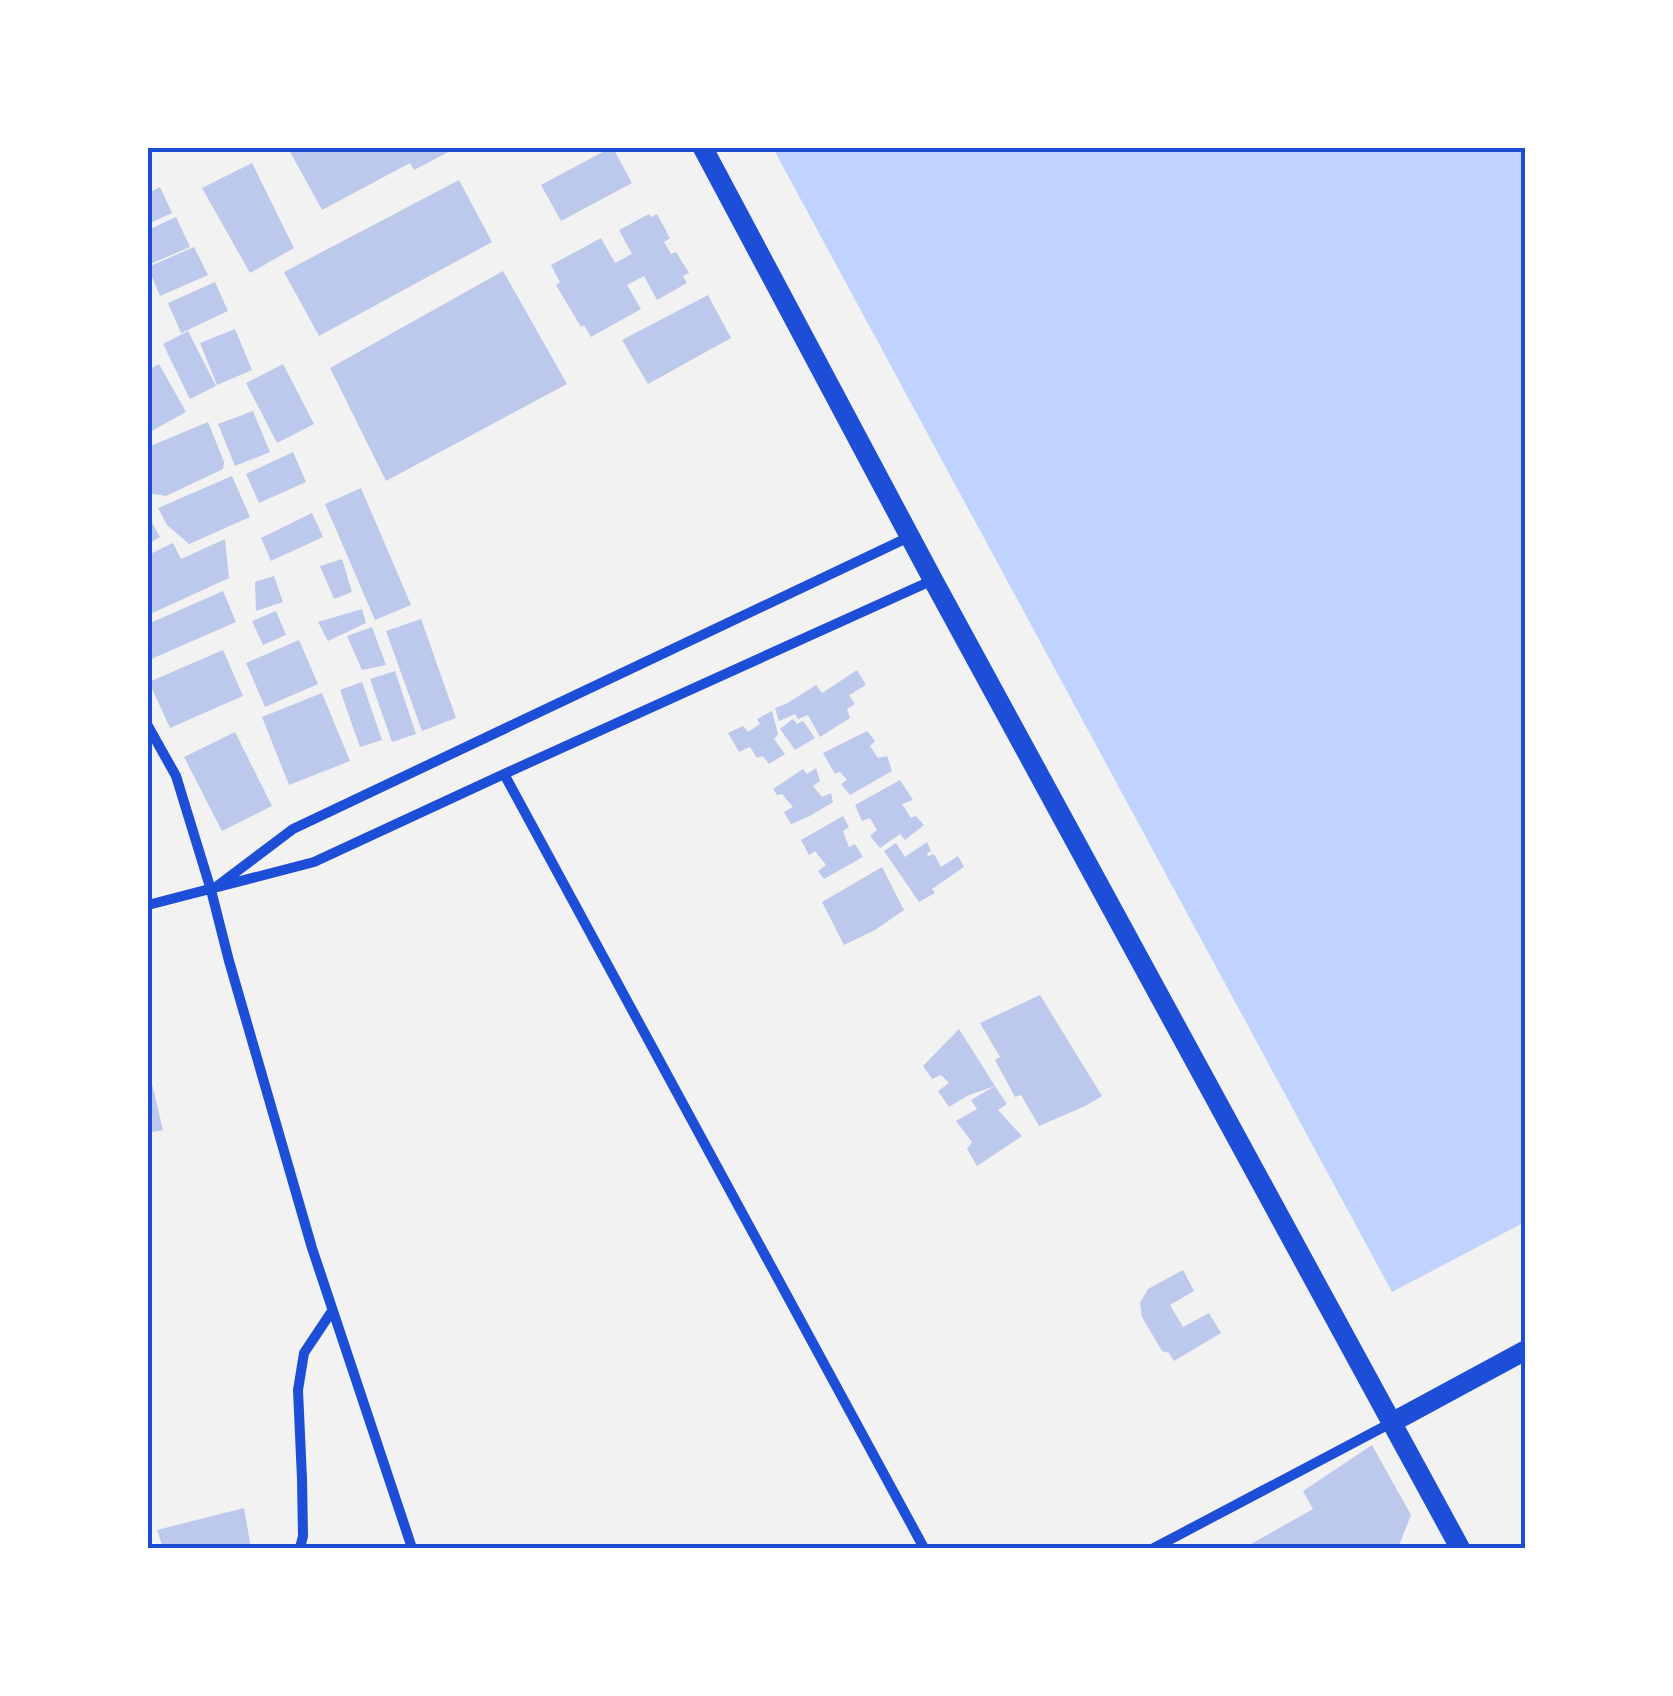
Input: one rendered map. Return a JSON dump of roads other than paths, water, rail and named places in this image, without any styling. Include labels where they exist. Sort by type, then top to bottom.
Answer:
[{"type":"main road","points":[[704,148],[933,580],[1460,1548]]},
{"type":"main road","points":[[1391,1423],[1526,1350]]},
{"type":"street","points":[[212,890],[293,828],[910,536]]},
{"type":"street","points":[[148,905],[314,862],[933,580]]},
{"type":"street","points":[[148,726],[176,776],[332,1311],[412,1548]]},
{"type":"street","points":[[504,774],[924,1548]]},
{"type":"street","points":[[300,1548],[298,1390],[304,1353],[332,1311]]},
{"type":"street","points":[[1154,1548],[1391,1423]]},
{"type":"water","points":[[773,148],[1525,148],[1525,1222],[1392,1292]]}]
